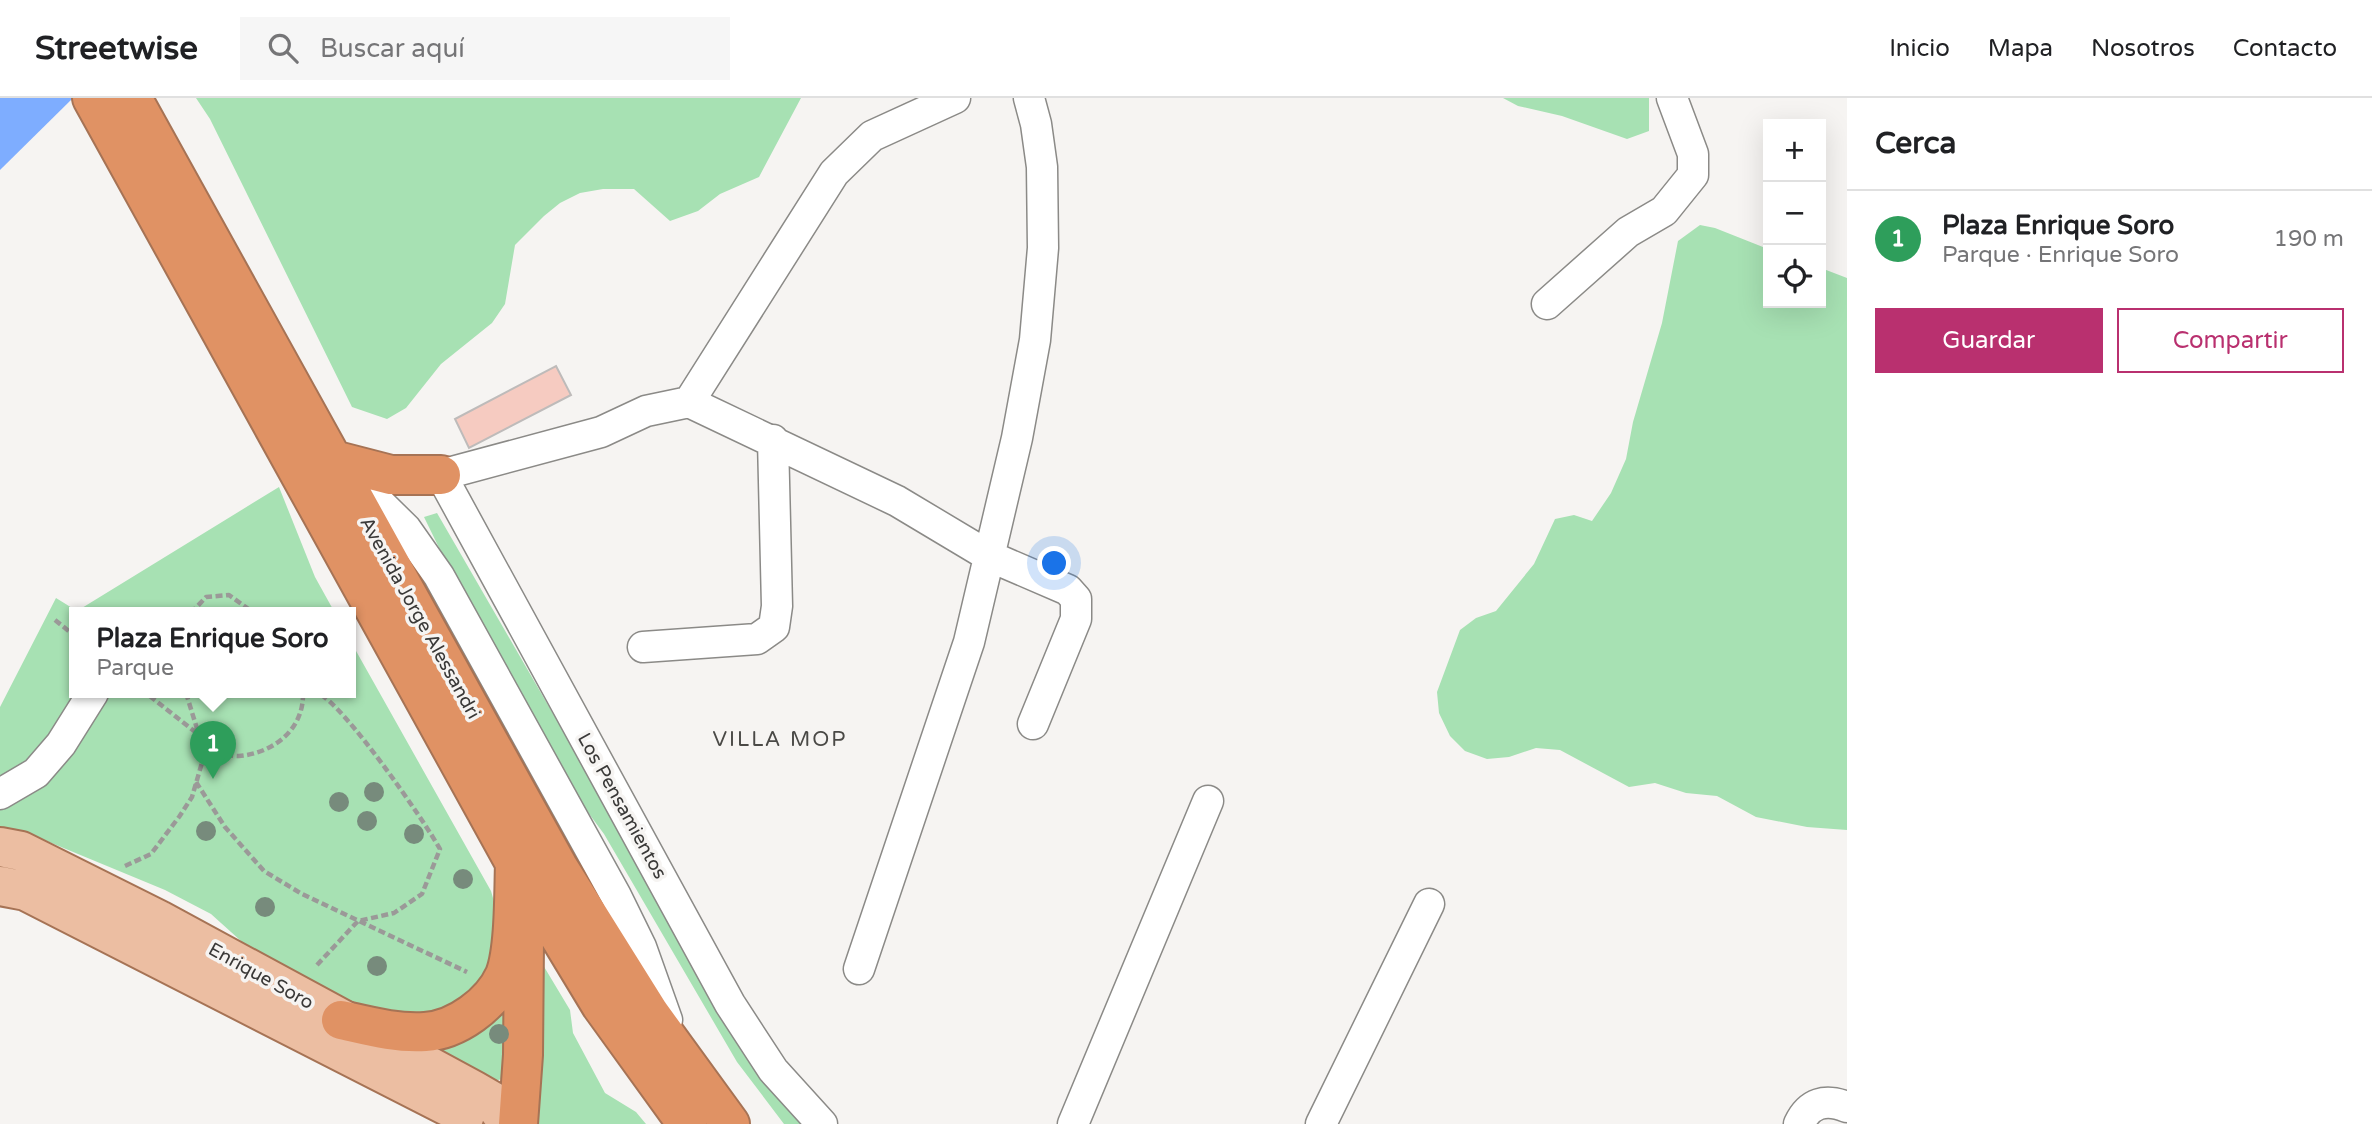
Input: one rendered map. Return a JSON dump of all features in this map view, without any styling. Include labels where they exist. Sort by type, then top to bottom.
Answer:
[{"type":"highway","name":"Avenida Jorge Alessandri","points":[[92,98],[292,423],[333,460],[558,867],[682,1060],[730,1124]]},
{"type":"highway","name":"Avenida Jorge Alessandri","points":[[132,98],[292,423],[515,863],[601,1005],[687,1124]]},
{"type":"highway","points":[[333,460],[391,475],[441,475]]},
{"type":"highway","points":[[341,1020],[390,1030],[423,1032],[442,1029],[468,1017],[496,990],[505,975],[509,958],[515,863]]},
{"type":"highway","points":[[515,863],[525,960],[518,1124]]},
{"type":"main road","name":"Enrique Soro","points":[[0,847],[21,850],[135,908],[473,1090],[492,1101],[509,1124]]},
{"type":"main road","name":"Enrique Soro","points":[[0,886],[26,891],[484,1124]]},
{"type":"street","points":[[689,402],[834,173],[872,136],[955,98]]},
{"type":"street","points":[[859,970],[969,642],[1017,438],[1042,286],[1042,167],[1029,98]]},
{"type":"street","points":[[1547,304],[1628,232],[1664,211],[1693,175],[1693,154],[1672,98]]},
{"type":"street","points":[[441,475],[601,432],[646,411],[689,402],[897,501],[989,556],[1068,590],[1076,598],[1076,619],[1033,724]]},
{"type":"street","points":[[643,647],[757,639],[774,627],[777,606],[773,440]]},
{"type":"street","name":"Los Pensamientos","points":[[441,475],[730,1004],[773,1070],[822,1124]]},
{"type":"street","points":[[0,794],[36,773],[61,744],[90,698]]},
{"type":"street","points":[[1073,1124],[1208,801]]},
{"type":"street","points":[[1321,1124],[1429,904]]},
{"type":"street","points":[[1798,1124],[1804,1114],[1818,1103],[1836,1103],[1847,1107]]},
{"type":"path","points":[[197,607],[206,597],[229,595],[246,607]]},
{"type":"path","points":[[55,620],[69,631]]},
{"type":"path","points":[[152,698],[199,735]]},
{"type":"path","points":[[125,867],[151,854],[192,797],[206,749],[188,698]]},
{"type":"path","points":[[206,749],[237,756],[262,751],[293,730],[303,710],[303,698]]},
{"type":"path","points":[[317,965],[358,920],[394,913],[422,894],[440,849],[365,743],[328,698]]},
{"type":"path","points":[[196,782],[225,827],[264,871],[302,894],[478,977]]},
{"type":"path","points":[[113,862],[137,873]]},
{"type":"path","points":[[306,959],[327,971]]},
{"type":"green space","points":[[196,98],[801,98],[759,177],[720,194],[698,211],[670,221],[634,189],[603,189],[580,193],[560,203],[515,245],[505,304],[492,323],[441,364],[406,408],[387,419],[352,407],[210,119]]},
{"type":"green space","points":[[1503,98],[1649,98],[1649,131],[1627,139],[1562,116],[1518,106]]},
{"type":"green space","points":[[1700,225],[1715,228],[1763,247],[1763,308],[1826,308],[1826,270],[1847,278],[1847,830],[1807,827],[1756,817],[1717,796],[1686,793],[1655,783],[1629,787],[1560,750],[1536,748],[1509,757],[1487,759],[1465,751],[1450,736],[1439,713],[1437,692],[1460,630],[1476,618],[1496,611],[1534,564],[1555,519],[1574,515],[1592,521],[1611,493],[1626,459],[1633,422],[1662,323],[1678,241]]},
{"type":"green space","points":[[279,487],[315,577],[332,607],[84,607]]},
{"type":"green space","points":[[437,513],[763,1077],[805,1124],[784,1124],[737,1062],[604,834],[550,761],[483,638],[424,517]]},
{"type":"green space","points":[[56,598],[71,607],[69,698],[356,698],[356,651],[491,891],[503,933],[500,957],[456,1012],[389,1022],[260,958],[211,914],[165,890],[20,830],[0,830],[0,707]]},
{"type":"green space","points":[[540,960],[570,1010],[573,1033],[605,1093],[636,1112],[646,1124],[539,1124]]},
{"type":"green space","points":[[513,985],[502,1079],[491,1082],[431,1046]]},
{"type":"water","points":[[0,98],[73,98],[0,170]]},
{"type":"building","points":[[556,366],[571,395],[469,448],[455,419]]},
{"type":"place","name":"Plaza Enrique Soro","points":[[213,779]]},
{"type":"district","name":"VILLA MOP","points":[[780,739]]}]
